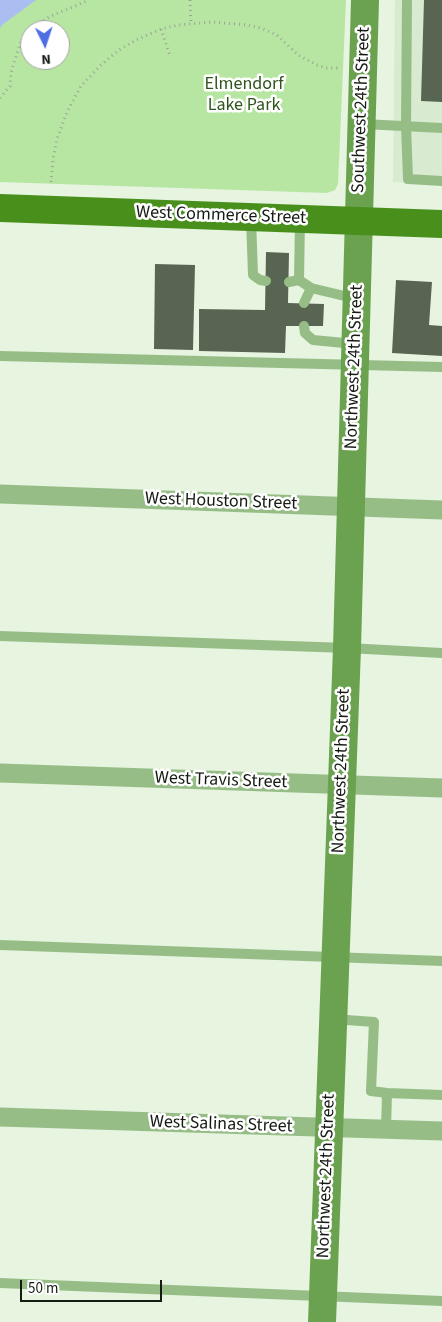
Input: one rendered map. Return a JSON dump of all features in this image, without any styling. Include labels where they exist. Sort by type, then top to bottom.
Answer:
[{"type":"main road","name":"Southwest 24th Street","points":[[359,221],[365,0]]},
{"type":"main road","name":"West Commerce Street","points":[[0,208],[442,224]]},
{"type":"main road","name":"Northwest 24th Street","points":[[322,1322],[347,648],[359,221]]},
{"type":"street","name":"West Houston Street","points":[[0,494],[442,510]]},
{"type":"street","name":"West Travis Street","points":[[0,773],[442,788]]},
{"type":"street","name":"West Salinas Street","points":[[0,1117],[442,1131]]},
{"type":"lane","points":[[407,0],[406,126],[408,179],[442,181]]},
{"type":"lane","points":[[362,124],[442,128]]},
{"type":"lane","points":[[251,217],[253,275],[260,280],[266,281]]},
{"type":"lane","points":[[300,219],[294,281],[311,288],[357,299]]},
{"type":"lane","points":[[304,303],[311,288]]},
{"type":"lane","points":[[304,326],[305,333],[313,340],[355,354]]},
{"type":"lane","points":[[0,356],[355,354],[442,367]]},
{"type":"lane","points":[[0,636],[442,653]]},
{"type":"lane","points":[[0,945],[442,961]]},
{"type":"lane","points":[[333,1019],[374,1022],[371,1091],[442,1096]]},
{"type":"lane","points":[[386,1129],[387,1093]]},
{"type":"lane","points":[[0,1283],[442,1301]]},
{"type":"path","points":[[45,20],[89,0]]},
{"type":"path","points":[[190,0],[191,23]]},
{"type":"path","points":[[51,182],[53,158],[58,139],[68,112],[82,86],[101,65],[119,50],[161,29],[191,23],[212,22],[261,28],[277,35],[298,55],[307,60],[326,68],[339,68]]},
{"type":"path","points":[[161,29],[170,56]]},
{"type":"path","points":[[0,98],[10,86],[11,73],[20,45]]},
{"type":"shaded area","points":[[395,0],[442,0],[442,185],[393,182]]},
{"type":"green space","name":"Elmendorf Lake Park","points":[[0,0],[346,0],[338,184],[335,190],[327,193],[0,182]]},
{"type":"water","points":[[0,0],[36,0],[0,28]]},
{"type":"building","points":[[424,0],[442,0],[442,102],[421,101]]},
{"type":"building","points":[[266,252],[289,253],[288,303],[324,304],[323,326],[286,326],[285,353],[199,351],[199,309],[265,310]]},
{"type":"building","points":[[155,264],[195,265],[193,350],[154,349]]},
{"type":"building","points":[[396,280],[432,282],[429,325],[442,326],[442,356],[392,353]]}]
